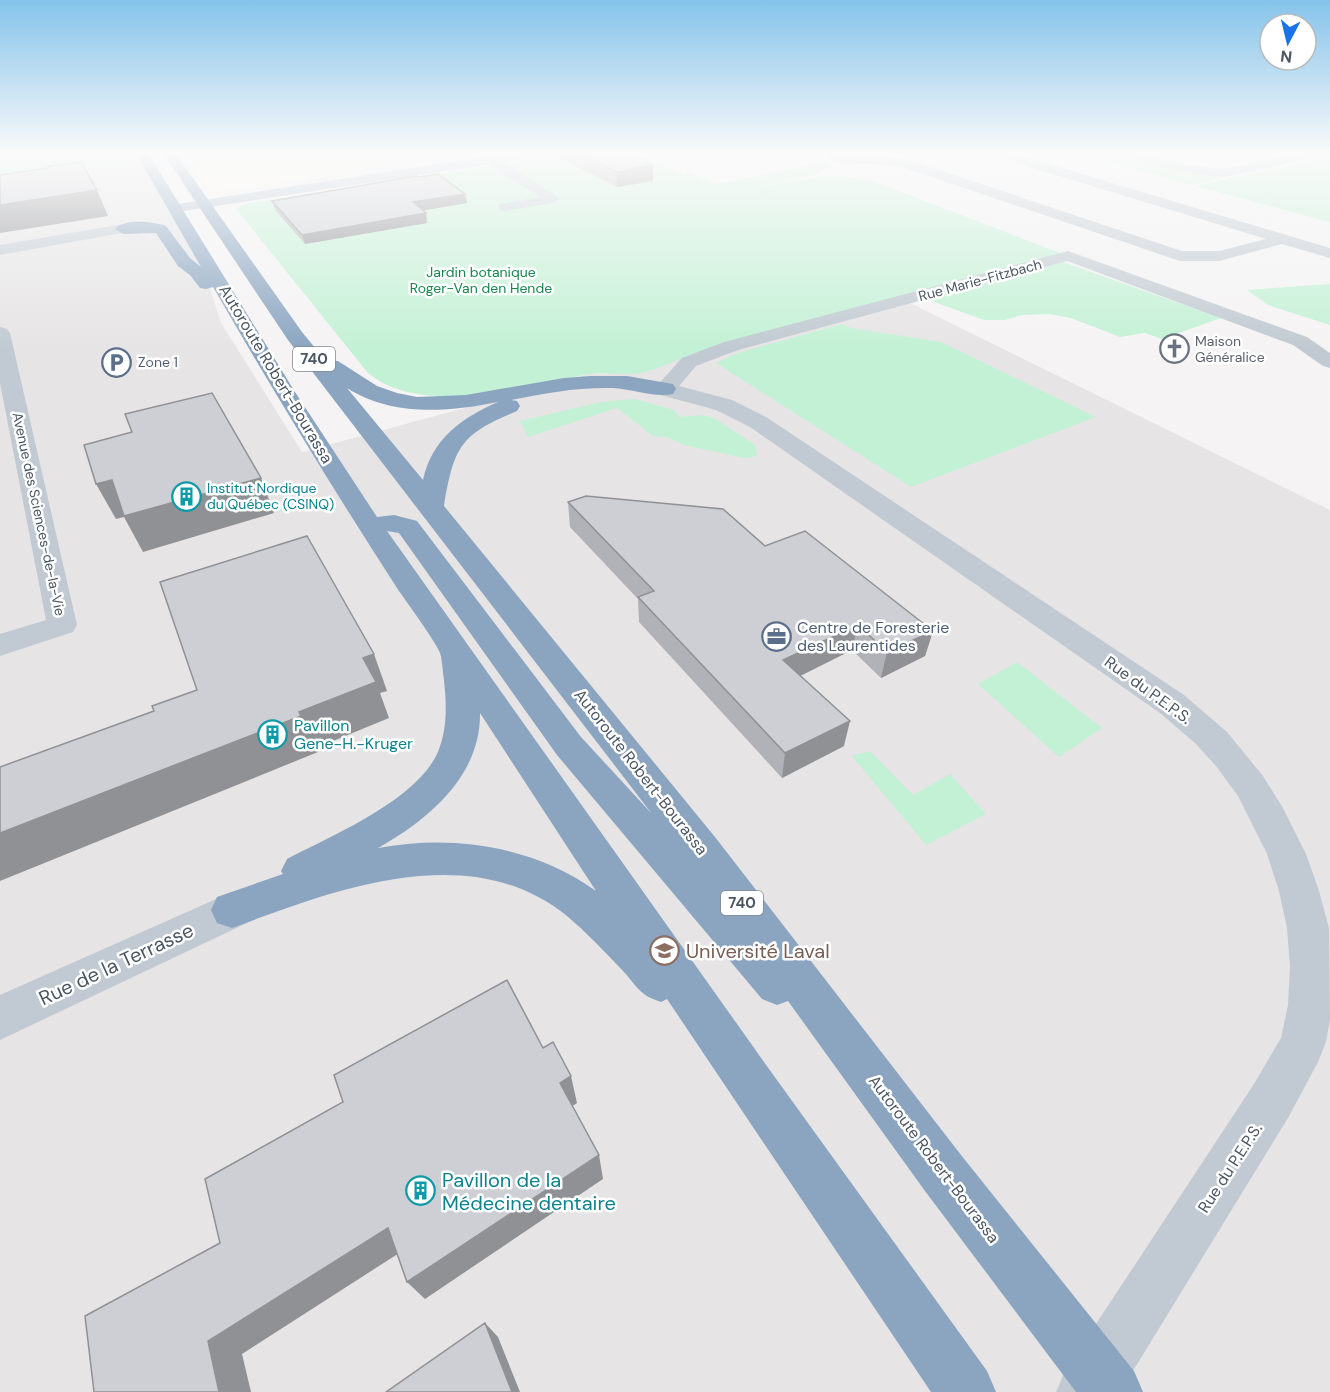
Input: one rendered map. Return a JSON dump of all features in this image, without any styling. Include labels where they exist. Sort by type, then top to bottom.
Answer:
[{"type":"highway","name":"Autoroute Robert-Bourassa","points":[[182,218],[260,351],[370,526],[752,1086],[966,1392]]},
{"type":"highway","name":"Autoroute Robert-Bourassa","points":[[215,218],[296,336],[701,849],[944,1173],[1113,1392]]},
{"type":"highway","points":[[123,229],[145,227],[161,229],[184,262],[196,271],[224,311],[260,351]]},
{"type":"highway","points":[[296,336],[352,381],[369,391],[405,401],[475,402],[562,385],[607,381],[634,382],[665,389]]},
{"type":"highway","points":[[431,508],[439,464],[445,450],[465,429],[483,417],[516,403],[554,394],[605,388],[665,389]]},
{"type":"highway","points":[[370,526],[399,523],[408,527],[569,746],[1134,1392]]},
{"type":"highway","points":[[232,910],[392,820],[417,802],[437,781],[454,754],[461,736],[462,709],[455,651]]},
{"type":"highway","points":[[232,910],[315,881],[386,862],[449,858],[476,860],[518,870],[554,885],[590,912],[620,939],[680,1000],[752,1086]]},
{"type":"street","points":[[1067,218],[1180,256],[1198,259],[1220,258],[1281,239]]},
{"type":"street","points":[[1212,218],[1330,253]]},
{"type":"street","points":[[0,250],[123,229]]},
{"type":"street","name":"Rue Marie-Fitzbach","points":[[665,389],[689,362],[731,346],[1068,256],[1300,341],[1330,362]]},
{"type":"street","name":"Avenue des Sciences-de-la-Vie","points":[[0,333],[62,625],[0,645]]},
{"type":"street","name":"Rue du P.E.P.S.","points":[[665,389],[724,405],[758,423],[1172,704],[1228,755],[1271,819],[1287,851],[1312,929],[1315,973],[1311,1009],[1303,1043],[1268,1109],[1086,1392]]},
{"type":"street","name":"Rue de la Terrasse","points":[[0,1018],[232,910]]},
{"type":"shaded area","name":"Université Laval","points":[[0,218],[175,218],[202,263],[221,323],[302,452],[590,374],[644,372],[692,354],[904,300],[1330,510],[1330,1392],[0,1392]]},
{"type":"green space","name":"Jardin botanique Roger-Van den Hende","points":[[243,218],[969,218],[1068,256],[692,354],[645,372],[593,374],[503,391],[444,396],[416,394],[391,386],[368,373]]},
{"type":"green space","points":[[1315,218],[1330,218],[1330,222]]},
{"type":"green space","points":[[1063,262],[1221,318],[1162,339],[1145,333],[1120,337],[1071,318],[1049,314],[1022,315],[1005,320],[984,320],[934,302],[929,297]]},
{"type":"green space","points":[[1330,284],[1330,325],[1268,305],[1247,290]]},
{"type":"green space","points":[[842,324],[851,328],[941,342],[1096,417],[911,487],[716,363],[738,353]]},
{"type":"green space","points":[[635,399],[674,410],[679,417],[702,415],[714,418],[755,445],[757,456],[744,458],[684,445],[667,437],[653,436],[617,408],[528,437],[520,421],[601,402]]},
{"type":"green space","points":[[1017,662],[1102,728],[1059,757],[978,684]]},
{"type":"green space","points":[[870,751],[913,795],[950,774],[986,814],[926,845],[852,756]]},
{"type":"building","points":[[287,218],[398,218],[302,235]]},
{"type":"building","points":[[212,393],[261,478],[124,516],[112,480],[96,484],[84,445],[132,432],[125,414]]},
{"type":"building","name":"Centre de Foresterie des Laurentides","points":[[586,496],[723,509],[765,546],[805,531],[933,631],[887,652],[858,625],[783,660],[850,721],[785,753],[638,597],[654,591],[568,502]]},
{"type":"building","points":[[307,536],[374,654],[363,658],[376,682],[299,712],[301,716],[0,833],[0,767],[154,711],[152,706],[197,690],[160,582]]},
{"type":"building","name":"Pavillon de la Médecine dentaire","points":[[507,980],[543,1048],[553,1042],[571,1076],[560,1083],[599,1155],[407,1282],[388,1228],[208,1341],[219,1392],[94,1392],[85,1316],[220,1243],[205,1179],[343,1102],[334,1075]]},
{"type":"building","points":[[485,1323],[512,1392],[386,1392]]},
{"type":"place","name":"Maison Généralice","points":[[1174,349]]},
{"type":"place","name":"Zone 1","points":[[117,362]]},
{"type":"place","name":"Institut Nordique du Québec (CSINQ)","points":[[186,496]]},
{"type":"place","name":"Centre de Foresterie des Laurentides","points":[[776,636]]},
{"type":"place","name":"Pavillon Gene-H.-Kruger","points":[[273,734]]},
{"type":"place","name":"Université Laval","points":[[665,951]]},
{"type":"place","name":"Pavillon de la Médecine dentaire","points":[[421,1191]]}]
